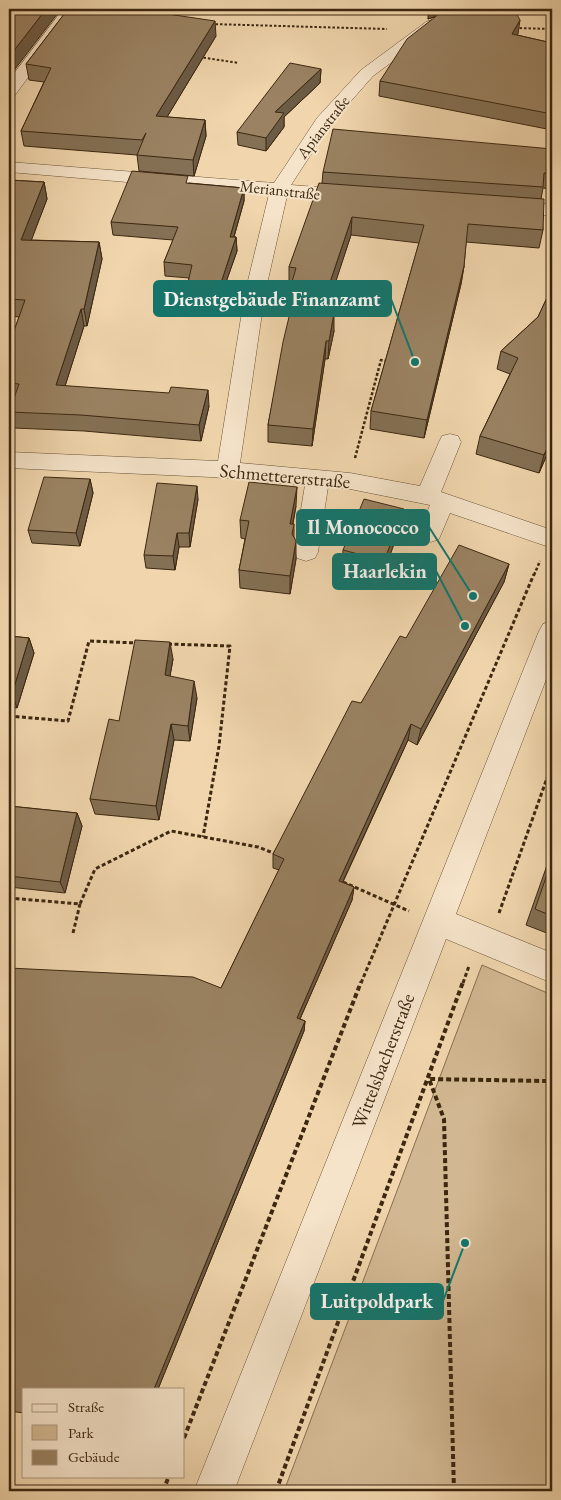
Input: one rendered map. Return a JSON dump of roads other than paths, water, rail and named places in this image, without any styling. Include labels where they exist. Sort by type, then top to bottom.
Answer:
[{"type":"street","points":[[9,91],[71,9]]},
{"type":"street","name":"Apianstraße","points":[[228,470],[255,293],[279,190],[323,122],[367,73],[433,24]]},
{"type":"street","name":"Merianstraße","points":[[9,167],[374,198]]},
{"type":"street","points":[[493,206],[552,210]]},
{"type":"street","points":[[431,533],[436,499],[450,442]]},
{"type":"street","name":"Schmettererstraße","points":[[9,460],[228,470],[350,481],[388,478],[436,499],[551,539]]},
{"type":"street","points":[[306,552],[318,478]]},
{"type":"street","name":"Wittelsbacherstraße","points":[[214,1491],[552,631]]},
{"type":"street","points":[[438,921],[552,968]]},
{"type":"place","name":"Dienstgebäude Finanzamt","points":[[415,362]]},
{"type":"place","name":"Il Monococco","points":[[473,596]]},
{"type":"place","name":"Haarlekin","points":[[465,626]]},
{"type":"place","name":"Luitpoldpark","points":[[465,1243]]}]
